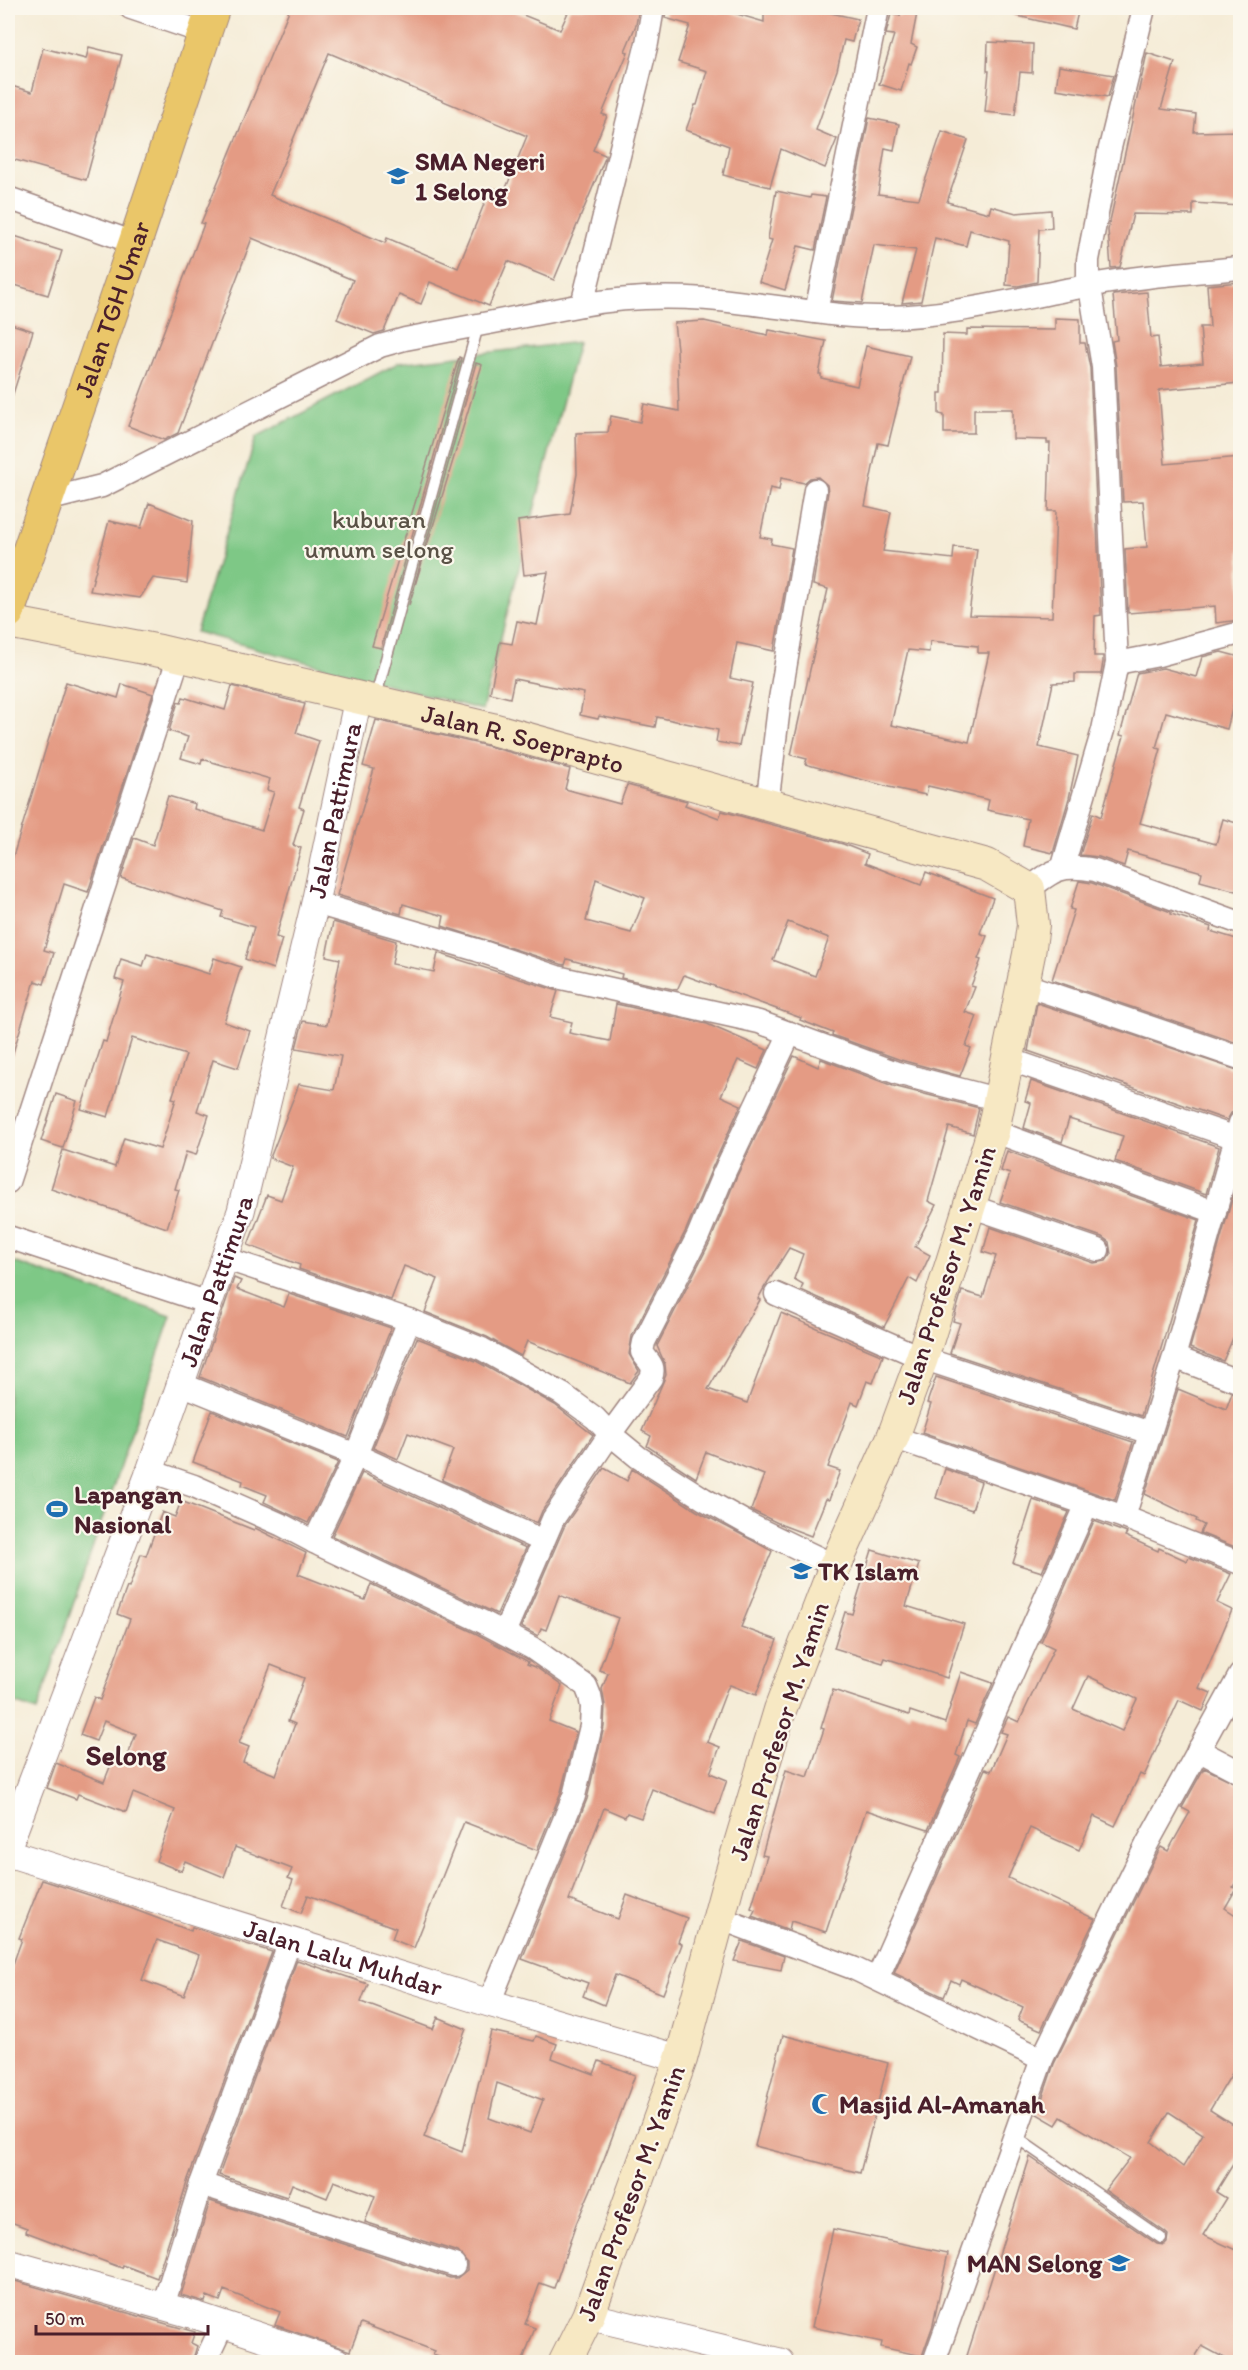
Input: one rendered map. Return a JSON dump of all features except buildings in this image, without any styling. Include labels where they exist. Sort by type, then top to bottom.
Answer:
[{"type":"main road","name":"Jalan TGH Umar","points":[[8,612],[209,20]]},
{"type":"main road","name":"Jalan R. Soeprapto","points":[[8,622],[179,656],[492,729],[987,865],[1029,889]]},
{"type":"main road","name":"Jalan Profesor M. Yamin","points":[[565,2362],[588,2316],[681,2059],[719,1918],[780,1710],[835,1566],[893,1437],[922,1358],[970,1206],[993,1131],[1023,984],[1033,925],[1029,889]]},
{"type":"street","points":[[131,8],[209,20]]},
{"type":"street","points":[[582,305],[647,43],[653,8]]},
{"type":"street","points":[[816,312],[878,8]]},
{"type":"street","points":[[1063,866],[1102,730],[1117,663],[1103,376],[1088,274],[1090,239],[1144,8]]},
{"type":"street","points":[[8,198],[135,243]]},
{"type":"street","points":[[46,500],[102,486],[380,346],[405,339],[477,333],[582,305],[648,298],[743,302],[816,312],[882,317],[915,316],[979,307],[1091,285],[1240,268]]},
{"type":"street","points":[[767,805],[780,699],[815,490]]},
{"type":"street","points":[[1117,663],[1159,655],[1240,633]]},
{"type":"street","points":[[8,1182],[179,656]]},
{"type":"street","name":"Jalan Pattimura","points":[[8,1846],[150,1471],[241,1211],[366,700]]},
{"type":"street","points":[[1029,889],[1063,866],[1095,870],[1240,923]]},
{"type":"street","points":[[315,903],[477,950],[557,977],[759,1022],[897,1073],[1000,1100]]},
{"type":"street","points":[[1023,984],[1240,1058]]},
{"type":"street","points":[[504,1633],[557,1513],[651,1378],[651,1363],[642,1352],[644,1341],[698,1236],[724,1173],[790,1033]]},
{"type":"street","points":[[1008,1059],[1238,1130],[1232,1183],[1215,1212],[1174,1357],[1124,1516]]},
{"type":"street","points":[[993,1131],[1215,1212]]},
{"type":"street","points":[[970,1206],[1098,1250]]},
{"type":"street","points":[[8,1237],[209,1303]]},
{"type":"street","points":[[224,1258],[409,1320],[482,1349],[562,1394],[595,1418],[638,1457],[704,1499],[752,1526],[835,1566]]},
{"type":"street","points":[[776,1294],[922,1358],[1150,1433]]},
{"type":"street","points":[[314,1542],[356,1455],[409,1320]]},
{"type":"street","points":[[1174,1357],[1240,1382]]},
{"type":"street","points":[[180,1384],[356,1455],[543,1541]]},
{"type":"street","points":[[893,1437],[1124,1516],[1240,1563]]},
{"type":"street","points":[[150,1471],[282,1525],[504,1633],[532,1648],[586,1686],[592,1707],[588,1741],[574,1796],[489,2002]]},
{"type":"street","points":[[877,1979],[1087,1504]]},
{"type":"street","points":[[934,2362],[1042,2059],[1147,1844],[1240,1676]]},
{"type":"street","points":[[1198,1750],[1240,1772]]},
{"type":"street","name":"Jalan Lalu Muhdar","points":[[8,1854],[681,2059]]},
{"type":"street","points":[[719,1918],[843,1964],[1042,2059]]},
{"type":"street","points":[[163,2306],[201,2184],[290,1941]]},
{"type":"street","points":[[201,2184],[454,2265]]},
{"type":"street","points":[[8,2263],[223,2324],[337,2362]]},
{"type":"street","points":[[588,2316],[760,2361]]},
{"type":"street","points":[[205,2362],[223,2324]]},
{"type":"lane","points":[[366,700],[477,333]]},
{"type":"lane","points":[[1013,2136],[1161,2238]]},
{"type":"green space","name":"kuburan umum selong","points":[[578,342],[482,710],[196,632],[256,437],[398,363]]},
{"type":"green space","name":"Lapangan Nasional","points":[[8,1260],[171,1316],[37,1711],[8,1701]]},
{"type":"place","name":"SMA Negeri 1 Selong","points":[[398,176]]},
{"type":"place","name":"Lapangan Nasional","points":[[57,1509]]},
{"type":"place","name":"TK Islam","points":[[801,1571]]},
{"type":"place","name":"Masjid Al-Amanah","points":[[822,2104]]},
{"type":"place","name":"MAN Selong","points":[[1119,2263]]},
{"type":"district","name":"Selong","points":[[126,1755]]}]
